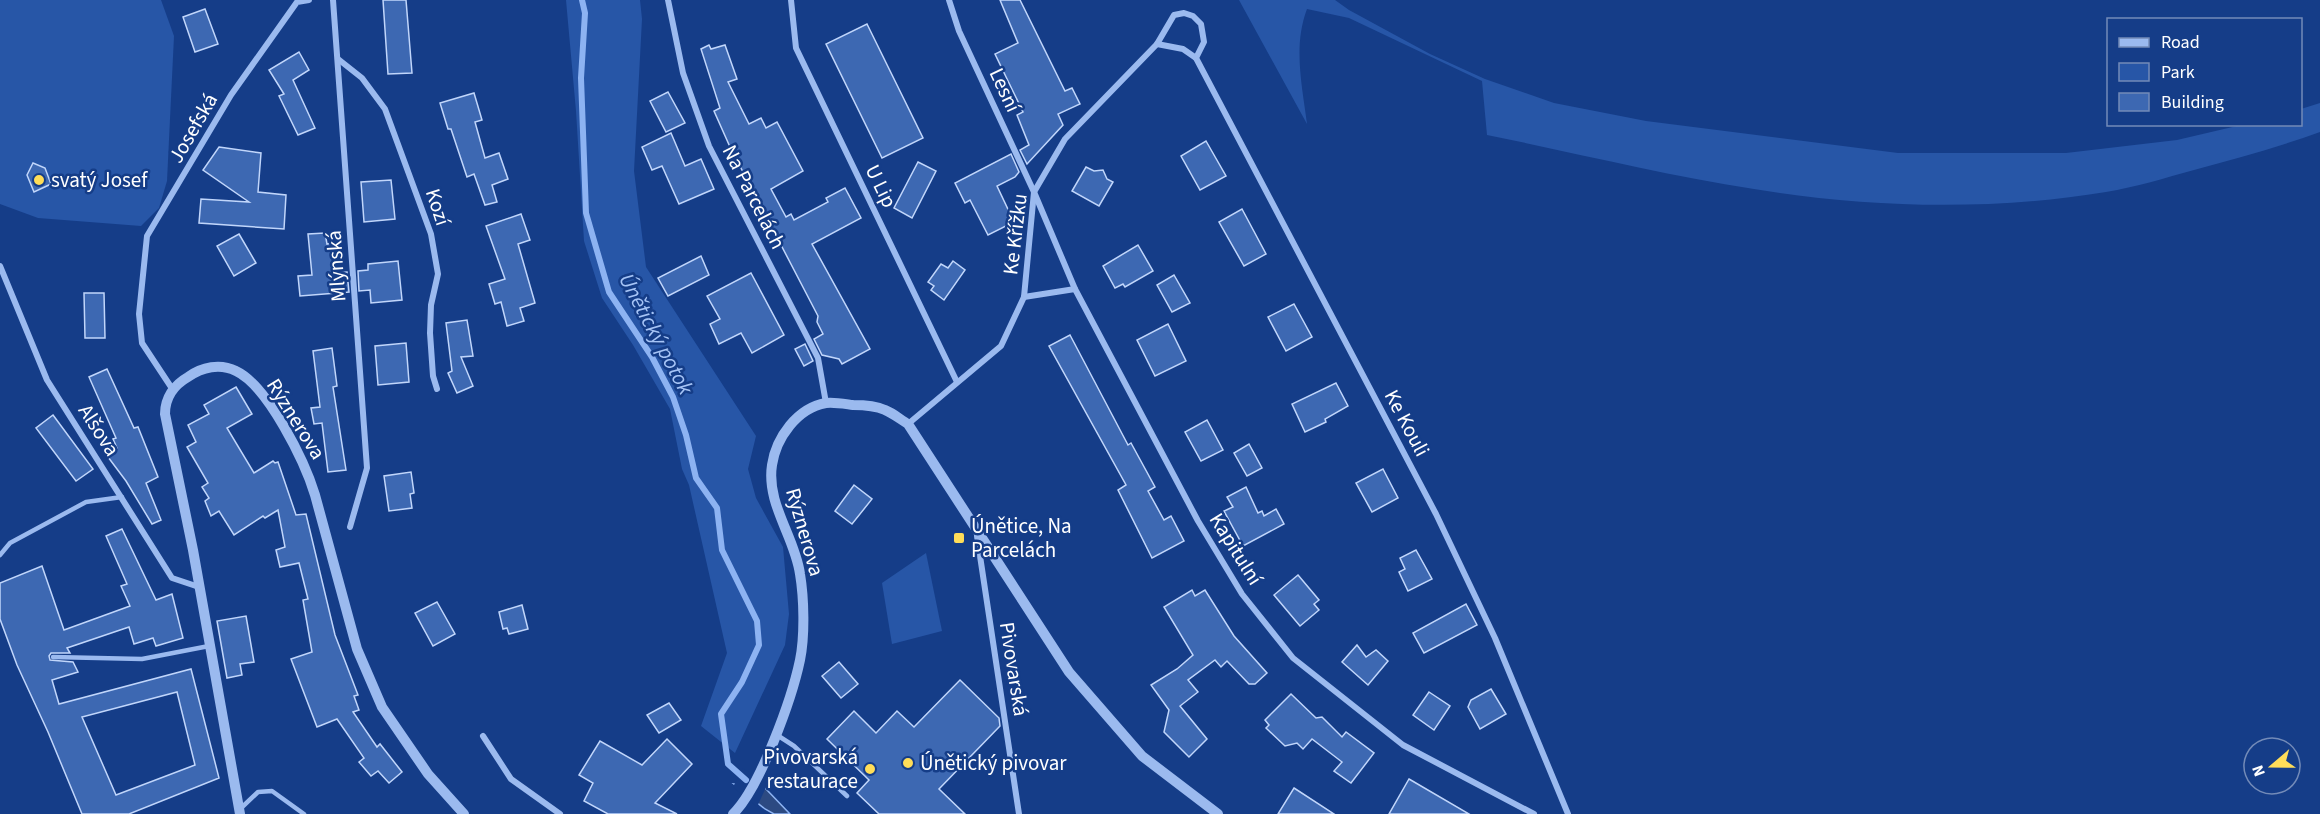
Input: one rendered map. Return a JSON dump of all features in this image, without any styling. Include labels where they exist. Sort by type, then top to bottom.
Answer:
[{"type":"street","name":"Josefská","points":[[173,390],[142,344],[139,314],[147,236],[231,95],[297,2],[309,0]]},
{"type":"street","name":"Mlýnská","points":[[333,0],[367,468],[350,527]]},
{"type":"street","name":"Na Parcelách","points":[[669,0],[683,73],[709,146],[819,358],[826,403]]},
{"type":"street","name":"U Lip","points":[[791,0],[796,48],[957,382]]},
{"type":"street","name":"Lesní","points":[[949,0],[959,31],[1034,192]]},
{"type":"street","points":[[1184,13],[1193,16],[1201,24],[1204,42],[1196,58],[1183,49],[1156,44],[1174,15],[1184,13]]},
{"type":"street","name":"Ke Křížku","points":[[908,424],[1001,346],[1024,297],[1034,192],[1065,139],[1156,44]]},
{"type":"street","name":"Kozí","points":[[338,58],[362,78],[384,109],[431,234],[438,274],[431,305],[430,333],[433,376],[437,389]]},
{"type":"street","name":"Ke Kouli","points":[[1196,58],[1436,514],[1495,638],[1568,814]]},
{"type":"street","name":"Kapitulní","points":[[1034,192],[1075,289],[1198,521],[1242,594],[1293,658],[1403,745],[1534,814]]},
{"type":"street","name":"Alšova","points":[[0,266],[47,380],[172,578],[199,587]]},
{"type":"street","points":[[1024,297],[1075,289]]},
{"type":"street","name":"Rýznerova","points":[[173,390],[197,371],[224,367],[239,373],[250,381],[276,416],[302,460],[311,482],[357,649],[382,707],[428,774],[465,814]]},
{"type":"street","points":[[173,390],[167,400],[165,414],[240,812]]},
{"type":"street","points":[[826,403],[860,405],[884,410],[908,424],[1070,672],[1142,756],[1218,814]]},
{"type":"street","name":"Rýznerova","points":[[737,813],[759,774],[776,734],[800,659],[802,614],[800,573],[771,486],[772,464],[779,443],[792,422],[826,403]]},
{"type":"street","name":"Pivovarská","points":[[976,529],[1019,814]]},
{"type":"street","points":[[483,736],[511,779],[560,814]]},
{"type":"lane","points":[[0,555],[10,543],[86,502],[122,497]]},
{"type":"lane","points":[[53,657],[142,659],[209,646]]},
{"type":"lane","points":[[776,734],[794,746],[847,796]]},
{"type":"lane","points":[[240,812],[258,792],[272,791],[304,814]]},
{"type":"green space","points":[[0,0],[161,0],[174,36],[167,181],[159,208],[141,226],[38,218],[0,204]]},
{"type":"green space","points":[[566,0],[640,0],[642,19],[634,171],[646,267],[756,436],[748,469],[756,498],[783,547],[789,614],[785,645],[735,753],[701,726],[727,653],[689,485],[682,469],[670,409],[633,345],[602,298],[584,241]]},
{"type":"green space","points":[[1239,0],[1335,0],[1430,54],[1485,79],[1554,103],[1646,121],[1898,153],[2066,153],[2177,140],[2237,126],[2302,126],[2302,109],[2320,103],[2320,132],[2258,152],[2106,192],[2019,202],[1974,204],[1930,205],[1841,200],[1754,189],[1687,177],[1487,135],[1482,81],[1349,18],[1307,9],[1300,37],[1300,51],[1307,124]]},
{"type":"green space","points":[[926,553],[942,631],[892,644],[882,583]]},
{"type":"shaded area","points":[[734,784],[765,788],[790,814],[774,814]]},
{"type":"pier","points":[[743,768],[767,785],[757,807],[733,787]]},
{"type":"building","points":[[383,0],[406,0],[412,73],[388,74]]},
{"type":"building","points":[[1000,0],[1020,0],[1065,91],[1072,88],[1080,104],[1058,114],[1063,125],[1027,164],[1020,150],[1029,145],[1017,115],[1023,112],[995,54],[1018,43]]},
{"type":"building","points":[[205,9],[218,44],[195,52],[183,17]]},
{"type":"building","points":[[867,24],[923,138],[882,158],[826,44]]},
{"type":"building","points":[[709,45],[711,49],[725,45],[737,79],[728,82],[749,124],[761,118],[766,128],[777,122],[803,171],[771,189],[786,217],[791,214],[794,220],[828,202],[826,198],[845,188],[861,218],[812,244],[870,349],[842,364],[839,359],[822,355],[814,339],[823,334],[817,322],[818,316],[730,147],[714,111],[720,108],[701,49]]},
{"type":"building","points":[[299,52],[309,70],[293,80],[315,128],[298,135],[279,96],[284,94],[269,70]]},
{"type":"building","points":[[668,92],[685,123],[666,132],[650,101]]},
{"type":"building","points":[[474,93],[482,120],[475,122],[485,158],[499,153],[508,179],[492,185],[497,202],[485,205],[474,174],[467,177],[440,103]]},
{"type":"building","points":[[671,133],[685,166],[701,159],[714,189],[679,204],[662,166],[652,170],[642,147]]},
{"type":"building","points":[[1206,141],[1226,176],[1200,190],[1181,156]]},
{"type":"building","points":[[219,147],[261,153],[258,192],[286,195],[284,229],[199,223],[201,199],[249,202],[203,170]]},
{"type":"building","points":[[1011,154],[1019,172],[1015,177],[997,186],[1014,222],[988,235],[970,200],[965,203],[955,183]]},
{"type":"building","points":[[918,162],[936,171],[912,218],[894,208]]},
{"type":"building","name":"svatý Josef","points":[[33,163],[45,168],[51,184],[34,192],[27,175]]},
{"type":"building","points":[[1086,167],[1094,171],[1103,170],[1107,179],[1113,182],[1099,206],[1072,191]]},
{"type":"building","points":[[391,180],[395,219],[364,222],[361,182]]},
{"type":"building","points":[[1242,209],[1266,254],[1244,266],[1219,222]]},
{"type":"building","points":[[521,214],[530,240],[518,244],[535,303],[520,308],[524,321],[507,326],[501,302],[495,304],[489,284],[505,279],[486,226]]},
{"type":"building","points":[[325,233],[327,244],[332,243],[334,273],[347,272],[349,292],[300,296],[298,276],[312,275],[308,234]]},
{"type":"building","points":[[239,234],[256,263],[234,276],[217,246]]},
{"type":"building","points":[[1138,245],[1153,271],[1125,287],[1123,284],[1115,288],[1103,266]]},
{"type":"building","points":[[701,256],[709,275],[668,296],[658,278]]},
{"type":"building","points":[[398,261],[402,300],[371,303],[370,290],[359,291],[358,271],[368,270],[368,264]]},
{"type":"building","points":[[953,261],[965,270],[944,300],[931,290],[934,286],[928,282],[941,264],[948,268]]},
{"type":"building","points":[[751,273],[784,335],[752,353],[741,333],[719,344],[710,324],[720,319],[707,296]]},
{"type":"building","points":[[1174,275],[1190,303],[1172,312],[1157,285]]},
{"type":"building","points":[[84,293],[104,293],[105,338],[85,338]]},
{"type":"building","points":[[1294,304],[1312,337],[1286,351],[1268,317]]},
{"type":"building","points":[[467,320],[473,356],[461,357],[473,386],[457,393],[448,373],[452,371],[446,323]]},
{"type":"building","points":[[1168,324],[1186,361],[1155,376],[1137,340]]},
{"type":"building","points":[[1070,335],[1128,445],[1131,443],[1155,487],[1148,491],[1164,520],[1171,516],[1184,541],[1152,558],[1118,490],[1126,485],[1049,346]]},
{"type":"building","points":[[406,343],[409,382],[378,385],[375,346]]},
{"type":"building","points":[[805,344],[813,361],[804,366],[795,349]]},
{"type":"building","points":[[332,348],[337,386],[333,387],[346,470],[328,472],[322,423],[314,424],[311,408],[320,407],[313,351]]},
{"type":"building","points":[[107,369],[134,428],[138,427],[158,477],[146,483],[161,520],[152,524],[126,481],[105,453],[117,448],[113,439],[116,438],[89,377]]},
{"type":"building","points":[[1336,383],[1348,406],[1325,419],[1326,422],[1305,432],[1292,404]]},
{"type":"building","points":[[236,387],[252,414],[227,428],[254,473],[273,461],[278,462],[296,515],[306,514],[335,635],[358,695],[354,696],[359,710],[353,712],[377,747],[380,744],[402,772],[389,783],[378,771],[371,776],[359,762],[364,758],[337,719],[317,727],[291,659],[312,652],[303,600],[308,599],[299,563],[280,567],[276,550],[285,547],[278,510],[265,518],[263,516],[234,535],[219,511],[211,516],[205,501],[209,498],[202,487],[208,483],[187,447],[196,442],[188,425],[209,414],[204,405]]},
{"type":"building","points":[[53,415],[93,469],[76,481],[36,428]]},
{"type":"building","points":[[1207,420],[1223,450],[1201,461],[1185,432]]},
{"type":"building","points":[[1249,444],[1262,468],[1247,476],[1234,453]]},
{"type":"building","points":[[1383,469],[1398,498],[1372,512],[1356,483]]},
{"type":"building","points":[[411,472],[414,493],[410,494],[412,508],[389,511],[384,476]]},
{"type":"building","points":[[854,485],[872,499],[852,524],[835,511]]},
{"type":"building","points":[[1246,487],[1258,513],[1262,511],[1264,516],[1276,509],[1284,524],[1243,546],[1224,511],[1233,507],[1227,497]]},
{"type":"building","points":[[122,529],[156,600],[172,594],[183,638],[156,646],[153,638],[134,644],[129,627],[67,648],[70,653],[51,653],[50,660],[73,662],[78,672],[52,680],[59,704],[191,669],[219,778],[129,814],[82,814],[17,665],[0,619],[0,583],[42,566],[64,630],[130,606],[121,586],[127,584],[106,536]],"holes":[[[177,692],[195,765],[116,795],[82,717]]]},
{"type":"building","points":[[1416,550],[1432,579],[1408,591],[1399,572],[1405,569],[1400,558]]},
{"type":"building","points":[[1298,575],[1319,600],[1314,604],[1319,610],[1300,626],[1274,595]]},
{"type":"building","points":[[1192,590],[1195,596],[1205,590],[1234,636],[1267,673],[1255,684],[1249,684],[1227,661],[1221,667],[1215,660],[1188,680],[1198,692],[1180,706],[1207,739],[1189,757],[1164,732],[1169,710],[1151,685],[1177,669],[1193,655],[1164,607]]},
{"type":"building","points":[[437,602],[455,634],[433,646],[415,613]]},
{"type":"building","points":[[1466,604],[1477,625],[1424,653],[1413,633]]},
{"type":"building","points":[[522,605],[528,629],[509,634],[507,628],[503,629],[499,612]]},
{"type":"building","points":[[246,616],[254,662],[240,664],[242,675],[227,678],[217,621]]},
{"type":"building","points":[[1357,645],[1366,657],[1376,650],[1388,661],[1368,685],[1342,662]]},
{"type":"building","points":[[839,662],[858,684],[841,698],[822,676]]},
{"type":"building","name":"Únětický pivovar","points":[[960,680],[999,718],[1000,726],[939,789],[965,814],[879,814],[857,793],[869,780],[827,739],[854,711],[876,733],[897,711],[914,727]]},
{"type":"building","points":[[1491,689],[1506,714],[1480,729],[1468,707],[1471,700]]},
{"type":"building","points":[[1429,692],[1450,706],[1434,730],[1413,715]]},
{"type":"building","points":[[1291,694],[1316,718],[1322,717],[1342,737],[1346,732],[1374,753],[1351,783],[1334,771],[1342,762],[1312,739],[1303,749],[1297,743],[1285,746],[1266,728],[1269,725],[1265,720]]},
{"type":"building","points":[[669,703],[681,720],[659,733],[647,715]]},
{"type":"building","points":[[667,739],[692,764],[655,803],[677,814],[608,814],[584,801],[593,783],[579,775],[600,741],[642,765]]},
{"type":"building","points":[[1409,779],[1469,814],[1389,814]]},
{"type":"building","points":[[1294,788],[1334,814],[1278,814]]},
{"type":"waterway","name":"Únětický potok","points":[[582,0],[585,13],[581,78],[586,213],[609,292],[652,357],[673,397],[686,435],[696,478],[717,508],[722,550],[757,621],[759,645],[742,682],[721,714],[728,764],[746,780]]},
{"type":"place","name":"svatý Josef","points":[[39,180]]},
{"type":"place","name":"Únětice, Na Parcelách","points":[[959,538]]},
{"type":"place","name":"Únětický pivovar","points":[[908,763]]},
{"type":"place","name":"Pivovarská restaurace","points":[[870,769]]}]
